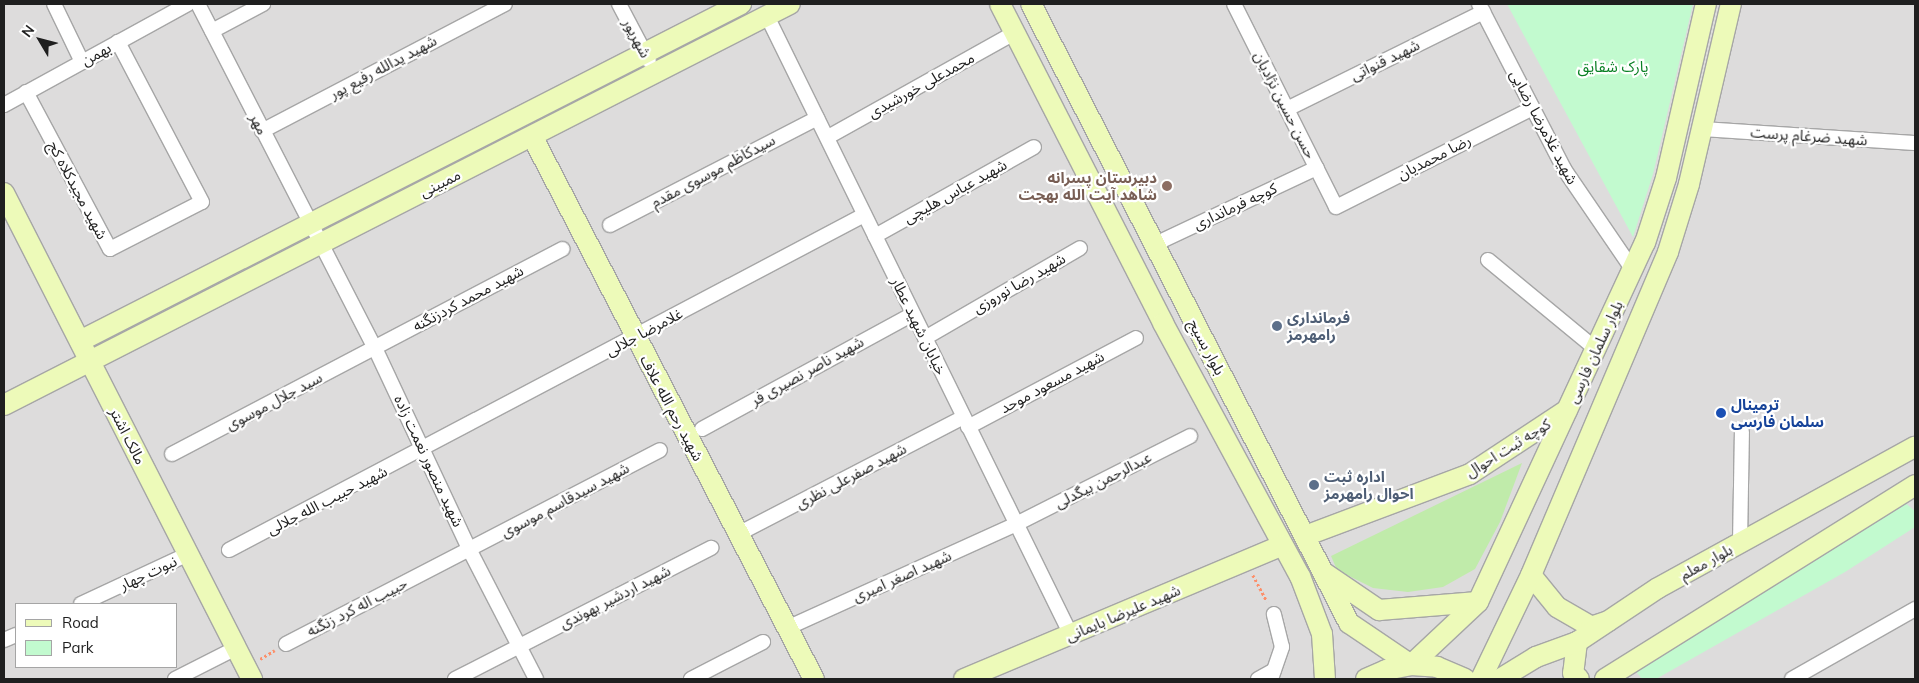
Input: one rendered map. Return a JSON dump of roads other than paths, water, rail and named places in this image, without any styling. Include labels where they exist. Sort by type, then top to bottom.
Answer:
[{"type":"main road","name":"ممبینی","points":[[80,341],[741,4]]},
{"type":"main road","name":"ممبینی","points":[[4,405],[790,4]]},
{"type":"main road","name":"بلوار بسیج","points":[[1000,4],[1098,198],[1300,576],[1322,634],[1325,679]]},
{"type":"main road","name":"بلوار بسیج","points":[[1031,4],[1153,245],[1305,536],[1319,569],[1349,623],[1411,665]]},
{"type":"main road","name":"بلوار سلمان فارسی","points":[[1411,665],[1478,602],[1633,270],[1666,178],[1706,4]]},
{"type":"main road","name":"بلوار سلمان فارسی","points":[[1481,679],[1530,575],[1668,252],[1702,129],[1731,4]]},
{"type":"main road","name":"شهید رحم الله علاف","points":[[532,136],[814,679]]},
{"type":"main road","points":[[1098,198],[1124,185]]},
{"type":"main road","name":"مالک اشتر","points":[[4,193],[249,673]]},
{"type":"main road","name":"کوچه ثبت احوال","points":[[1305,536],[1470,474],[1568,409]]},
{"type":"main road","name":"بلوار معلم","points":[[1500,679],[1536,657],[1577,642],[1658,588],[1915,447]]},
{"type":"main road","points":[[1605,679],[1915,485]]},
{"type":"main road","name":"شهید علیرضا بایمانی","points":[[964,679],[1282,545]]},
{"type":"main road","points":[[1319,569],[1379,610],[1478,602]]},
{"type":"main road","points":[[1530,575],[1557,607],[1591,627],[1614,619]]},
{"type":"main road","points":[[1322,634],[1339,633],[1349,623]]},
{"type":"main road","points":[[1577,642],[1573,673],[1579,679]]},
{"type":"main road","points":[[1366,679],[1386,670],[1411,665],[1436,668],[1465,679]]},
{"type":"street","points":[[54,4],[82,62]]},
{"type":"street","name":"بهمن","points":[[4,105],[188,4]]},
{"type":"street","name":"مهر","points":[[198,4],[319,244]]},
{"type":"street","points":[[212,31],[262,4]]},
{"type":"street","name":"شهید یدالله رفیع پور","points":[[262,131],[505,4]]},
{"type":"street","name":"شهریور","points":[[619,4],[656,73]]},
{"type":"street","name":"حسن حسین نژادیان","points":[[1238,5],[1336,207]]},
{"type":"street","name":"شهید غلامرضا رضایی","points":[[1481,8],[1564,169],[1633,270]]},
{"type":"street","name":"شهید قنواتی","points":[[1287,109],[1481,8]]},
{"type":"street","name":"خیابان شهید عطار","points":[[767,16],[1071,635]]},
{"type":"street","name":"محمدعلی خورشیدی","points":[[828,138],[1014,32]]},
{"type":"street","name":"شهید مجیدکلاه کج","points":[[26,92],[110,249],[202,202],[118,42]]},
{"type":"street","name":"رضا محمدیان","points":[[1336,207],[1533,108]]},
{"type":"street","name":"سیدکاظم موسوی مقدم","points":[[610,225],[816,118]]},
{"type":"street","name":"شهید ضرغام پرست","points":[[1702,129],[1915,143]]},
{"type":"street","name":"شهید عباس هلیچی","points":[[875,236],[1034,147]]},
{"type":"street","name":"کوچه فرمانداری","points":[[1153,245],[1317,168]]},
{"type":"street","name":"غلامرضا جلالی","points":[[424,449],[864,215]]},
{"type":"street","name":"شهید منصور نعمت زاده","points":[[319,244],[375,348],[424,449],[469,550],[536,679]]},
{"type":"street","name":"شهید رضا نوروزی","points":[[925,338],[1080,248]]},
{"type":"street","name":"شهید محمد کردزنگنه","points":[[375,348],[562,249]]},
{"type":"street","points":[[1488,260],[1596,349]]},
{"type":"street","name":"شهید ناصر نصیری فر","points":[[702,429],[913,314]]},
{"type":"street","name":"شهید مسعود موحد","points":[[966,422],[1136,338]]},
{"type":"street","name":"سید جلال موسوی","points":[[172,454],[375,348]]},
{"type":"street","name":"شهید صفرعلی نظری","points":[[738,534],[966,422]]},
{"type":"street","points":[[1740,543],[1744,488],[1742,432]]},
{"type":"street","name":"عبدالرحمن بیگدلی","points":[[1016,524],[1190,436]]},
{"type":"street","name":"شهید حبیب الله جلالی","points":[[229,550],[424,449]]},
{"type":"street","name":"شهید سیدقاسم موسوی","points":[[469,550],[660,450]]},
{"type":"street","name":"شهید اصغر امیری","points":[[788,628],[1016,524]]},
{"type":"street","name":"شهید اردشیر بهوندی","points":[[455,679],[710,548]]},
{"type":"street","name":"حبیب اله کرد زنگنه","points":[[286,644],[469,550]]},
{"type":"street","name":"نبوت چهار","points":[[83,603],[188,554]]},
{"type":"street","points":[[1792,679],[1915,609]]},
{"type":"street","points":[[1258,679],[1273,675],[1282,647],[1274,614]]},
{"type":"street","points":[[691,679],[763,642]]},
{"type":"street","points":[[175,679],[236,648]]},
{"type":"place","name":"دبیرستان پسرانه شاهد آیت الله بهجت","points":[[1167,186]]},
{"type":"place","name":"فرمانداری رامهرمز","points":[[1277,326]]},
{"type":"place","name":"ترمینال سلمان فارسی","points":[[1721,413]]},
{"type":"place","name":"اداره ثبت احوال رامهرمز","points":[[1314,485]]},
{"type":"park label","name":"پارک شقایق","points":[[1613,67]]}]
